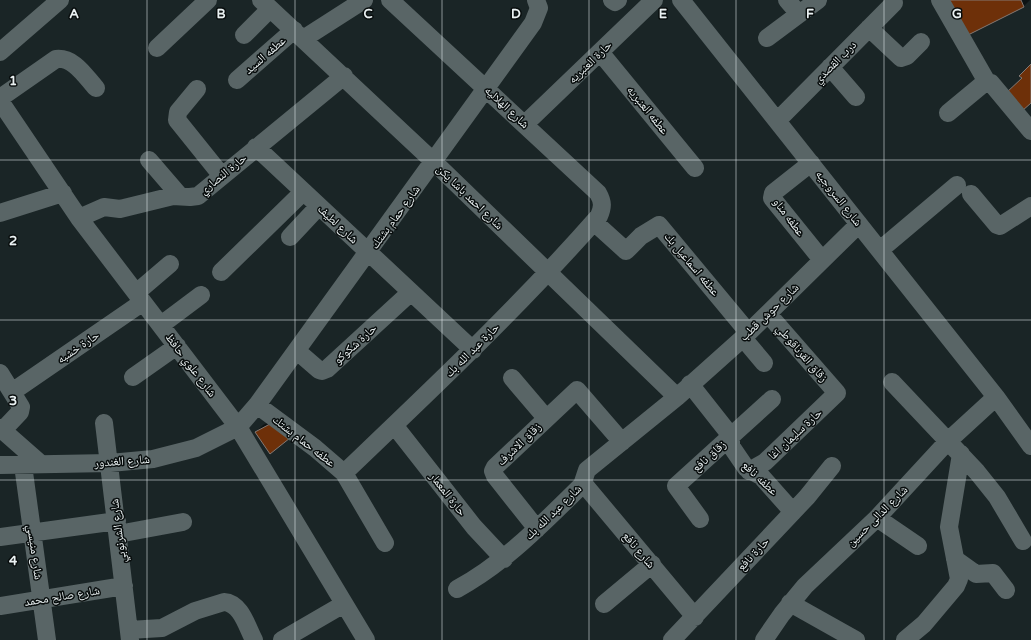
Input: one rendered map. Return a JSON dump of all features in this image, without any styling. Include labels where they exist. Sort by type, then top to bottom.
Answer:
[{"type":"street","points":[[0,52],[60,0]]},
{"type":"street","points":[[157,48],[208,0]]},
{"type":"street","name":"عطفه السيد","points":[[237,80],[298,35],[364,0]]},
{"type":"street","name":"شارع الهلاليه","points":[[390,0],[598,193],[602,200],[602,208],[594,222]]},
{"type":"street","name":"شارع حمام بشتك","points":[[238,427],[257,405],[369,253],[537,16],[539,8],[536,0]]},
{"type":"street","points":[[612,0],[615,2],[618,0]]},
{"type":"street","name":"حارة العنبريه","points":[[525,124],[654,0]]},
{"type":"street","name":"شارع السروجيه","points":[[681,0],[996,397],[1031,446]]},
{"type":"street","points":[[787,0],[799,14]]},
{"type":"street","points":[[766,38],[818,0]]},
{"type":"street","points":[[940,0],[987,82],[991,83],[1031,131]]},
{"type":"street","name":"درب القصدي","points":[[777,121],[894,3]]},
{"type":"street","points":[[244,35],[266,4]]},
{"type":"street","name":"شارع احمد باشا يكن","points":[[266,4],[434,162],[677,397]]},
{"type":"street","points":[[870,28],[901,58],[907,56],[921,42]]},
{"type":"street","name":"عطفه العنبريه","points":[[600,52],[695,168]]},
{"type":"street","points":[[0,98],[56,59],[62,58],[72,63],[96,88]]},
{"type":"street","points":[[830,67],[856,97]]},
{"type":"street","name":"حارة النصاري","points":[[79,218],[104,207],[120,209],[180,196],[198,196],[344,76]]},
{"type":"street","points":[[948,113],[987,82]]},
{"type":"street","points":[[197,90],[178,112],[177,120],[222,176]]},
{"type":"street","name":"شارع علوي حافظ","points":[[0,101],[79,218],[238,427],[366,640]]},
{"type":"street","name":"شارع لطيف","points":[[256,148],[473,350]]},
{"type":"street","points":[[149,160],[180,196]]},
{"type":"street","name":"عطفه مناو","points":[[811,163],[773,193],[772,198],[822,260]]},
{"type":"street","points":[[880,250],[964,189],[997,225],[1000,226],[1031,206]]},
{"type":"street","points":[[221,272],[304,192]]},
{"type":"street","points":[[0,213],[62,194]]},
{"type":"street","points":[[290,237],[319,206]]},
{"type":"street","name":"حارة عبد الله بك","points":[[344,474],[473,350],[548,273],[594,222]]},
{"type":"street","name":"عطفه اسماعيل بك","points":[[594,222],[626,251],[641,236],[659,225],[746,335]]},
{"type":"street","name":"شارع حوش قطب","points":[[677,397],[746,335],[859,224]]},
{"type":"street","name":"حارة خشبه","points":[[12,392],[140,297],[170,264]]},
{"type":"street","name":"حارة شكوكو","points":[[297,351],[319,370],[322,371],[327,369],[411,292]]},
{"type":"street","points":[[161,325],[201,295]]},
{"type":"street","name":"زقاق القرناقوطي","points":[[768,314],[837,393]]},
{"type":"street","points":[[746,335],[764,363]]},
{"type":"street","points":[[133,377],[177,346]]},
{"type":"street","points":[[0,373],[20,405],[21,410],[1,429],[32,464]]},
{"type":"street","points":[[512,378],[546,418],[577,390],[622,442]]},
{"type":"street","points":[[892,382],[961,454],[997,497],[1023,541]]},
{"type":"street","name":"عطفه نافع","points":[[690,384],[731,436],[734,450],[749,471],[761,476],[793,512]]},
{"type":"street","name":"حارة سليمان اغا","points":[[749,471],[765,462],[837,393]]},
{"type":"street","name":"شارع عبد الله بك","points":[[457,589],[478,578],[504,559],[537,529],[583,483],[587,470],[677,397]]},
{"type":"street","name":"شارع الدالى حسين","points":[[764,640],[790,603],[805,586],[877,518],[948,441],[996,397]]},
{"type":"street","name":"زقاق نافع","points":[[700,519],[676,486],[772,399]]},
{"type":"street","name":"عطفه حمام بشتك","points":[[257,405],[315,448],[344,474],[385,542]]},
{"type":"street","name":"زقاق الاشرف","points":[[537,529],[493,471],[495,467],[546,418]]},
{"type":"street","name":"شارع الشرنوبي","points":[[104,422],[130,635]]},
{"type":"street","name":"حارة المعمار","points":[[394,425],[474,527],[504,559]]},
{"type":"street","name":"شارع الغندور","points":[[0,464],[110,463],[153,459],[196,448],[238,427]]},
{"type":"street","points":[[906,640],[925,632],[959,580],[949,527],[961,454]]},
{"type":"street","name":"شارع منيسي","points":[[32,464],[33,532],[47,640]]},
{"type":"street","name":"حارة نافع","points":[[672,640],[793,512],[832,466]]},
{"type":"street","name":"شارع نافع","points":[[583,483],[695,617]]},
{"type":"street","points":[[877,518],[918,546]]},
{"type":"street","points":[[0,537],[33,532],[183,522]]},
{"type":"street","points":[[955,560],[976,574],[993,573],[1006,590]]},
{"type":"street","points":[[604,604],[652,564]]},
{"type":"street","name":"شارع صالح محمد","points":[[0,606],[124,586]]},
{"type":"street","points":[[130,635],[162,628],[195,611],[224,602],[233,604],[239,611],[254,640]]},
{"type":"street","points":[[790,603],[856,640]]},
{"type":"street","points":[[282,640],[344,604]]},
{"type":"building","points":[[943,0],[1021,0],[1024,7],[962,38]]},
{"type":"building","points":[[1031,64],[1031,103],[1022,111],[1006,93],[1022,78],[1019,76]]},
{"type":"building","points":[[270,424],[290,438],[270,454],[255,432]]}]
